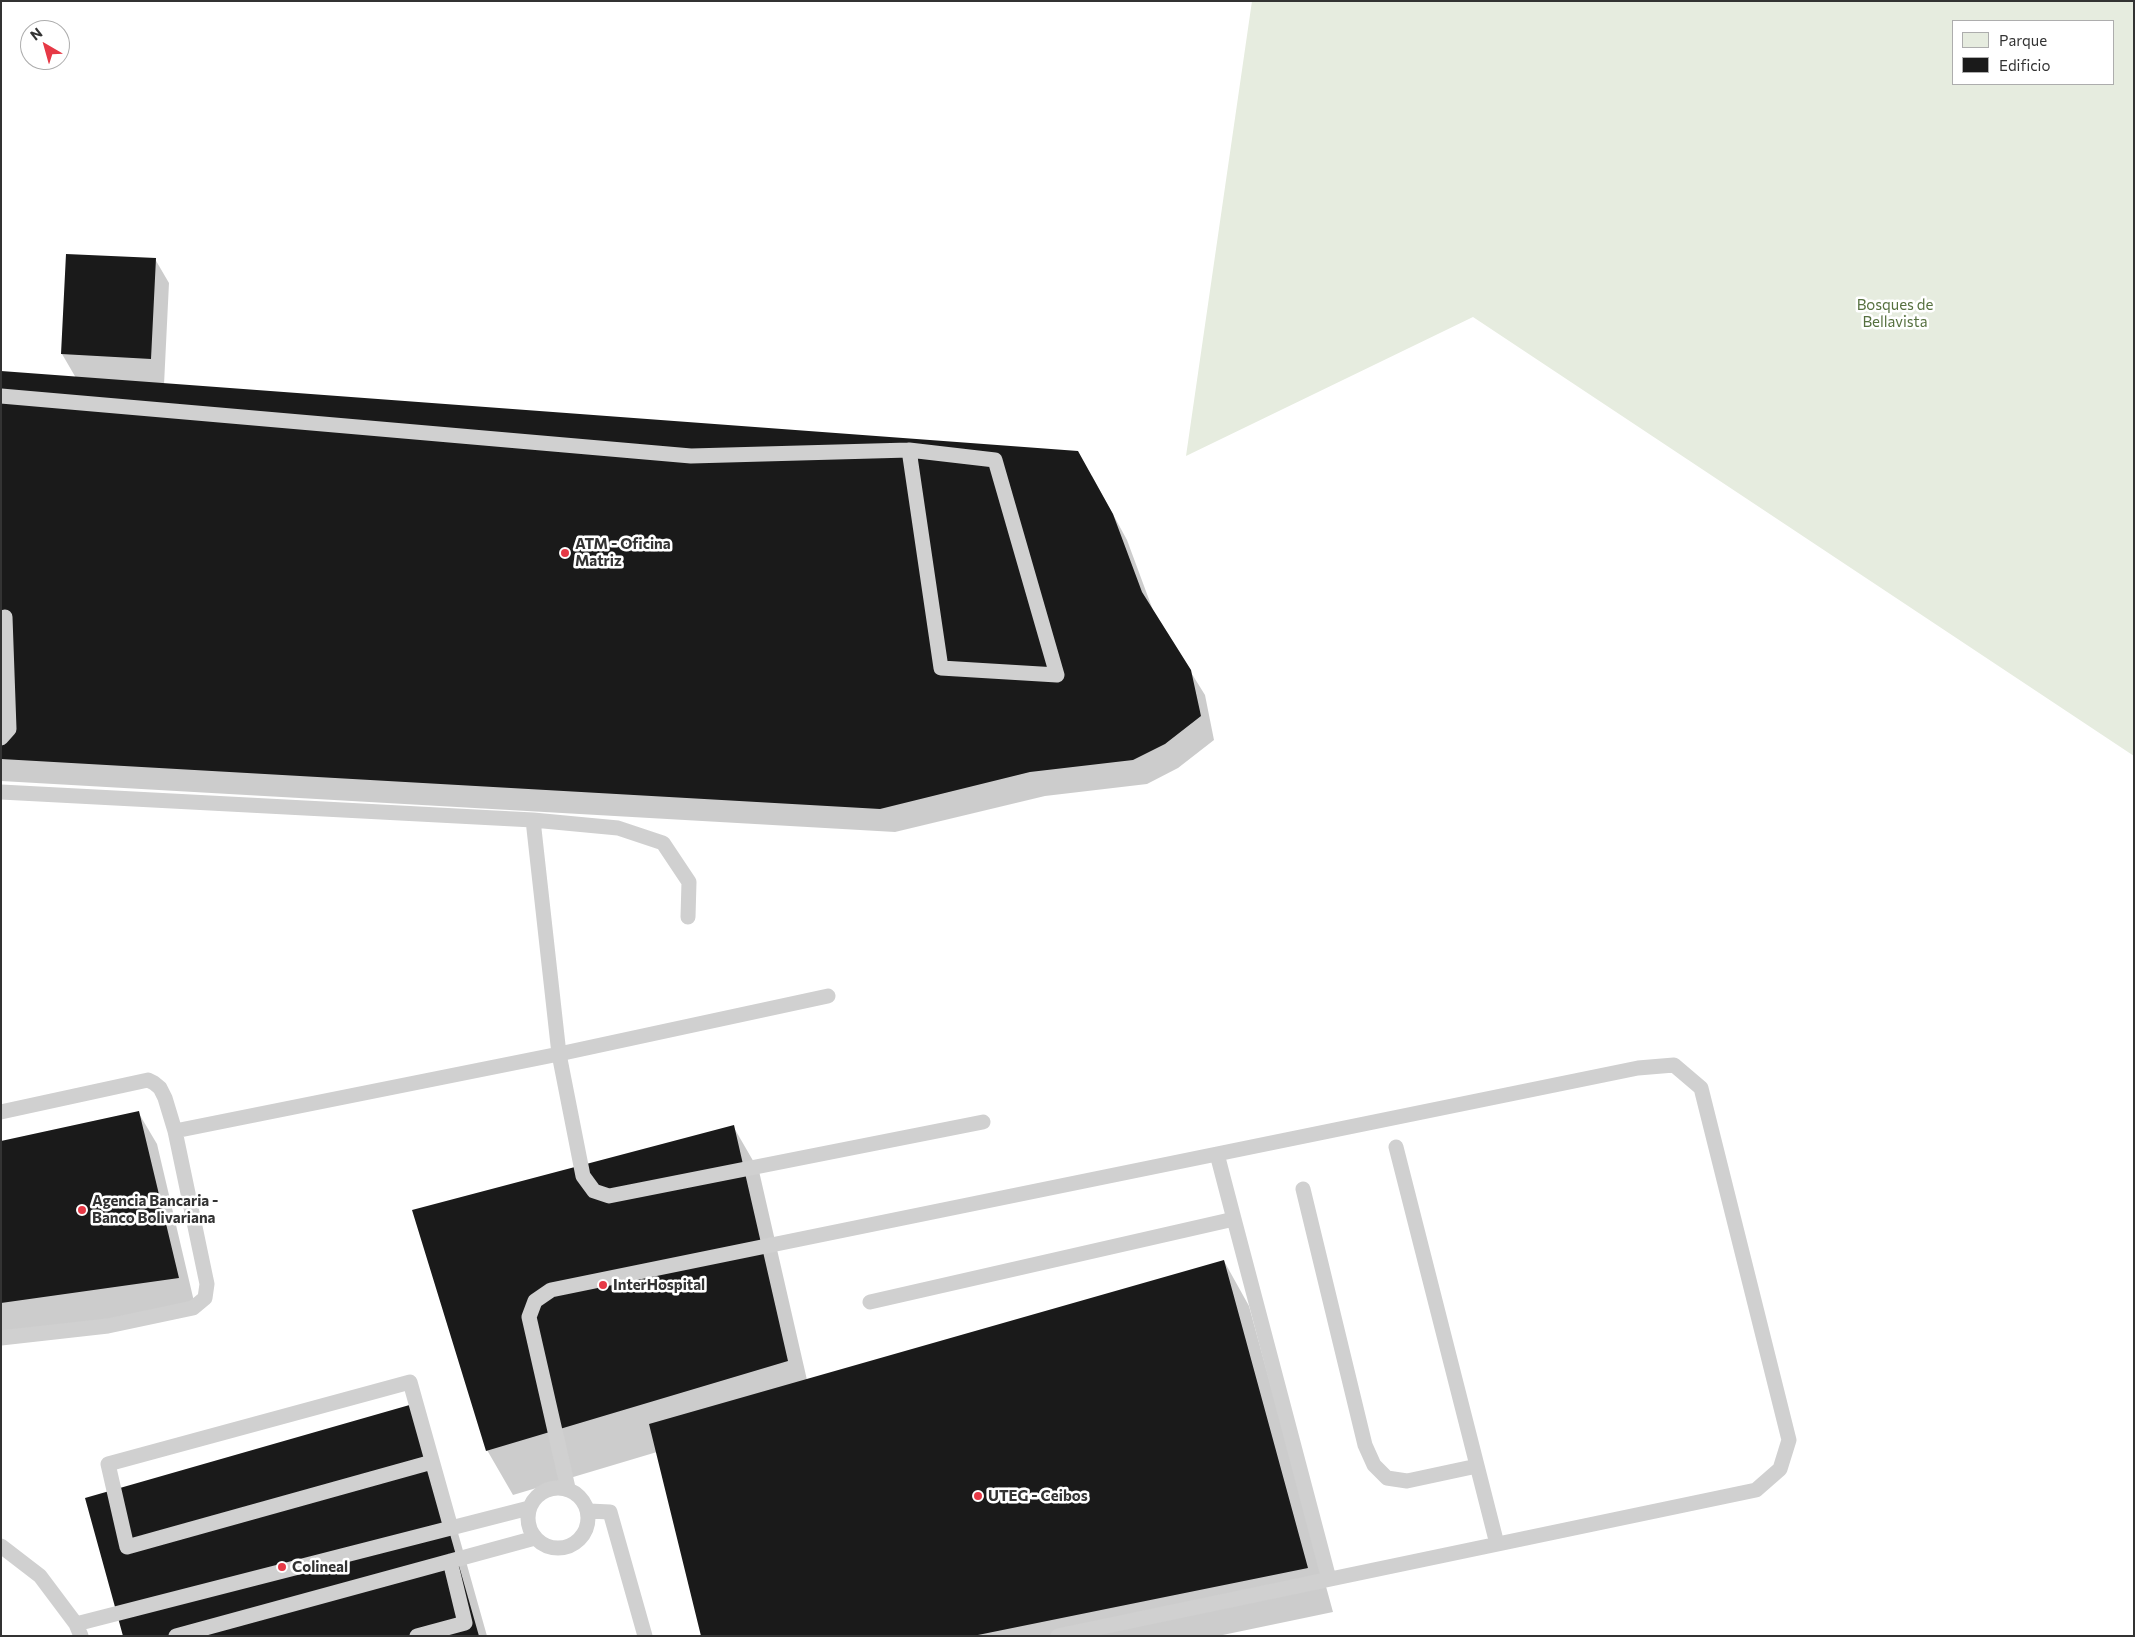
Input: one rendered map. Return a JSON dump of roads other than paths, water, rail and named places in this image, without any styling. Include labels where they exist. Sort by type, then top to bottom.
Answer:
[{"type":"lane","points":[[1,396],[691,456],[909,450],[995,460],[1057,675],[941,668],[909,450]]},
{"type":"lane","points":[[1,738],[9,729],[5,617]]},
{"type":"lane","points":[[1,792],[533,820],[618,828],[664,843],[689,882],[688,918]]},
{"type":"lane","points":[[533,820],[559,1054],[583,1176],[594,1191],[609,1196],[983,1122]]},
{"type":"lane","points":[[175,1131],[559,1054],[828,996]]},
{"type":"lane","points":[[568,1488],[529,1317],[535,1301],[551,1290],[1638,1068],[1674,1066],[1701,1088],[1789,1440],[1780,1469],[1756,1490],[1058,1636]]},
{"type":"lane","points":[[1,1112],[148,1080],[160,1088],[175,1131],[207,1284],[205,1298],[193,1308],[108,1326],[1,1338]]},
{"type":"lane","points":[[1396,1148],[1497,1544]]},
{"type":"lane","points":[[1217,1154],[1329,1579]]},
{"type":"lane","points":[[1304,1189],[1365,1445],[1374,1465],[1387,1478],[1407,1481],[1477,1466]]},
{"type":"lane","points":[[870,1302],[1234,1219]]},
{"type":"lane","points":[[432,1462],[127,1547],[108,1464],[410,1382],[451,1528]]},
{"type":"lane","points":[[552,1488],[568,1488],[581,1497],[588,1511],[587,1528],[578,1541],[564,1548],[548,1547],[535,1538],[528,1524],[529,1508],[538,1495],[552,1488]]},
{"type":"lane","points":[[1,1546],[40,1576],[79,1630],[529,1508]]},
{"type":"lane","points":[[588,1511],[610,1512],[645,1636]]},
{"type":"lane","points":[[176,1636],[535,1538]]},
{"type":"lane","points":[[417,1636],[465,1623],[450,1561]]},
{"type":"place","name":"ATM - Oficina Matriz","points":[[565,553]]},
{"type":"place","name":"Agencia Bancaria - Banco Bolivariana","points":[[82,1210]]},
{"type":"place","name":"InterHospital","points":[[603,1285]]},
{"type":"place","name":"UTEG - Ceibos","points":[[978,1496]]},
{"type":"place","name":"Colineal","points":[[282,1567]]},
{"type":"park label","name":"Bosques de Bellavista","points":[[1895,314]]}]
